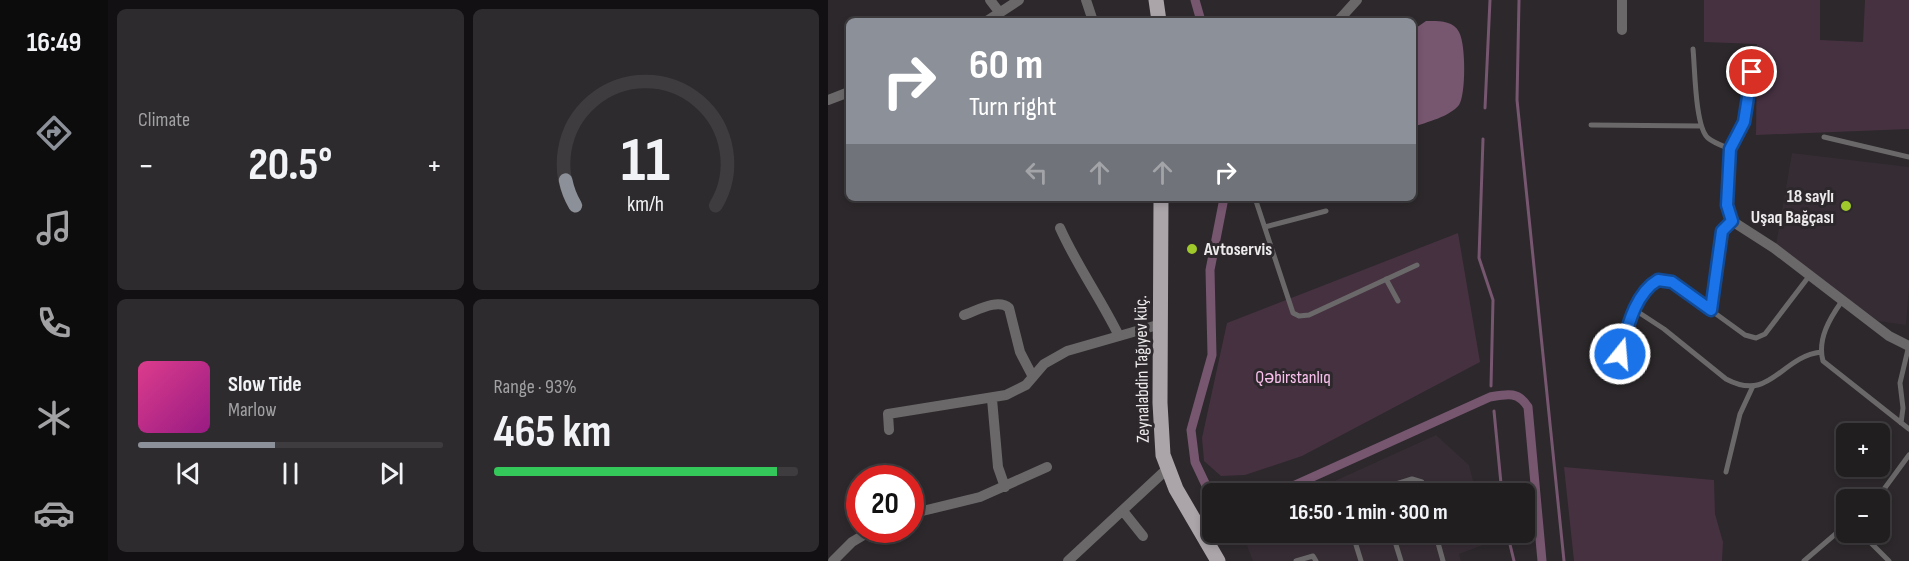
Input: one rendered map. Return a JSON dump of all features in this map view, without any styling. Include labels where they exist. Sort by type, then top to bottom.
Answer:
[{"type":"main road","points":[[1156,0],[1159,18]]},
{"type":"main road","name":"Zeynalabdin Tağıyev küç.","points":[[1161,201],[1161,439],[1167,469],[1218,561]]},
{"type":"street","points":[[990,0],[1000,13]]},
{"type":"street","points":[[992,18],[1019,0]]},
{"type":"street","points":[[1086,0],[1092,18]]},
{"type":"street","points":[[1341,18],[1357,0]]},
{"type":"street","points":[[1622,0],[1622,30]]},
{"type":"street","points":[[828,100],[846,93]]},
{"type":"street","points":[[1730,149],[1727,205],[1732,221],[1810,275],[1889,336],[1909,346]]},
{"type":"street","points":[[1060,228],[1075,261],[1098,294],[1119,336]]},
{"type":"street","points":[[964,315],[998,304],[1005,304],[1009,308],[1020,352],[1033,377]]},
{"type":"street","points":[[889,430],[888,414],[992,399],[1016,391],[1054,357],[1161,324]]},
{"type":"street","points":[[992,399],[998,467],[1005,487]]},
{"type":"street","points":[[924,511],[980,497],[1047,467]]},
{"type":"street","points":[[1068,561],[1167,469]]},
{"type":"street","points":[[1123,511],[1143,536]]},
{"type":"street","points":[[833,561],[851,543]]},
{"type":"lane","points":[[1693,49],[1701,126],[1709,139],[1730,149],[1744,122],[1752,72]]},
{"type":"lane","points":[[1591,125],[1701,126]]},
{"type":"lane","points":[[1824,137],[1909,157]]},
{"type":"lane","points":[[1256,201],[1293,313],[1299,316],[1309,315],[1417,265]]},
{"type":"lane","points":[[1265,227],[1326,212]]},
{"type":"lane","points":[[1711,310],[1722,231],[1732,221]]},
{"type":"lane","points":[[1596,364],[1610,362],[1620,354],[1635,310],[1646,289],[1658,280],[1665,279],[1750,338],[1761,337],[1810,275]]},
{"type":"lane","points":[[1386,279],[1398,301]]},
{"type":"lane","points":[[1842,300],[1827,322],[1821,352],[1828,366],[1909,429]]},
{"type":"lane","points":[[1635,310],[1664,328],[1726,379],[1736,384],[1754,386],[1774,379],[1800,357],[1821,352]]},
{"type":"lane","points":[[1901,423],[1903,408],[1900,383],[1909,346]]},
{"type":"lane","points":[[1726,472],[1740,414],[1754,386]]},
{"type":"lane","points":[[1884,489],[1909,455]]},
{"type":"lane","points":[[1405,483],[1418,479],[1420,483]]},
{"type":"lane","points":[[1804,561],[1836,534]]},
{"type":"lane","points":[[1355,543],[1361,561]]},
{"type":"lane","points":[[1395,543],[1401,561]]},
{"type":"lane","points":[[1438,543],[1443,561]]},
{"type":"lane","points":[[1871,543],[1889,561]]},
{"type":"lane","points":[[1296,561],[1312,556],[1316,561]]},
{"type":"shaded area","points":[[1426,21],[1440,21],[1456,28],[1461,38],[1464,81],[1461,99],[1455,109],[1438,119],[1416,126],[1416,28]]},
{"type":"shaded area","name":"18 saylı Uşaq Bağçası","points":[[1792,153],[1909,167],[1909,288],[1906,325],[1878,321],[1776,245]]},
{"type":"shaded area","points":[[1436,435],[1469,465],[1474,483],[1330,483]]},
{"type":"shaded area","points":[[1246,543],[1488,543],[1459,554],[1461,561],[1253,561]]},
{"type":"green space","points":[[1704,0],[1820,0],[1820,40],[1863,42],[1865,0],[1909,0],[1909,129],[1756,135],[1757,44],[1704,42]]},
{"type":"green space","name":"Qəbirstanlıq","points":[[1458,233],[1480,362],[1302,456],[1245,475],[1221,476],[1204,461],[1202,438],[1227,323]]},
{"type":"green space","points":[[1564,467],[1714,480],[1715,514],[1723,542],[1722,561],[1574,561]]},
{"type":"waterway","points":[[1195,0],[1200,18]]},
{"type":"waterway","points":[[1485,108],[1490,0]]},
{"type":"waterway","points":[[1519,0],[1517,100],[1564,561]]},
{"type":"waterway","points":[[1483,139],[1479,258],[1493,300],[1491,386]]},
{"type":"waterway","points":[[1205,483],[1195,462],[1191,430],[1212,355],[1210,270],[1223,201]]},
{"type":"waterway","points":[[1299,483],[1490,397],[1502,395],[1516,396],[1528,407],[1535,483]]},
{"type":"waterway","points":[[1494,411],[1501,483]]},
{"type":"waterway","points":[[1535,484],[1542,561]]},
{"type":"waterway","points":[[1510,543],[1514,561]]},
{"type":"place","name":"18 saylı Uşaq Bağçası","points":[[1846,206]]},
{"type":"place","name":"Avtoservis","points":[[1192,249]]},
{"type":"route","points":[[1620,354],[1635,310],[1651,283],[1665,279],[1672,282],[1711,310],[1722,231],[1732,221],[1727,210],[1730,149],[1744,122],[1752,72]]}]
